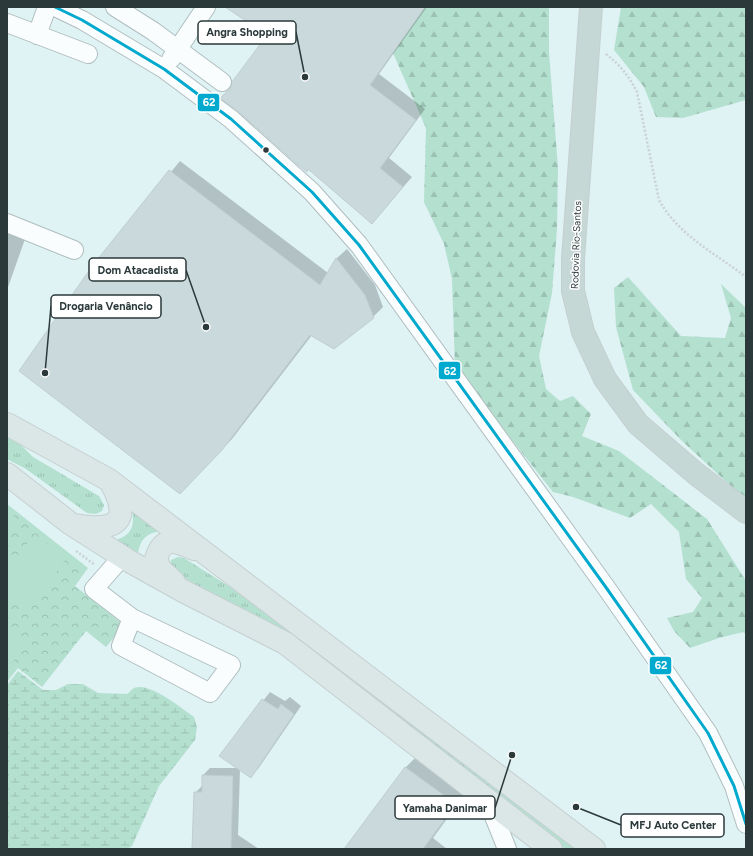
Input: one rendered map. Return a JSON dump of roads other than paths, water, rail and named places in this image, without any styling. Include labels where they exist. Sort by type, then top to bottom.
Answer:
[{"type":"highway","name":"Rodovia Rio-Santos","points":[[591,7],[573,259],[573,291],[583,332],[605,378],[638,424],[695,473],[746,512]]},
{"type":"main road","points":[[7,424],[110,480],[594,849]]},
{"type":"main road","points":[[7,474],[71,524],[122,557],[183,591],[285,643],[551,849]]},
{"type":"main road","points":[[71,524],[102,528],[111,526],[118,520],[122,510],[120,501],[110,480]]},
{"type":"main road","points":[[183,591],[160,569],[156,559],[158,550],[166,543],[176,541],[209,556]]},
{"type":"street","points":[[37,35],[47,7]]},
{"type":"street","points":[[55,7],[78,15],[164,69],[237,124],[312,192],[359,245],[605,586],[708,733],[734,786],[746,824]]},
{"type":"street","points":[[115,7],[148,28],[222,82]]},
{"type":"street","points":[[164,69],[206,7]]},
{"type":"street","points":[[7,23],[84,53],[78,15]]},
{"type":"street","points":[[7,223],[74,250]]},
{"type":"street","points":[[122,557],[94,589],[132,618],[231,665],[210,693],[121,646],[132,618]]},
{"type":"street","points":[[487,799],[507,849]]},
{"type":"place","name":"Angra Shopping","points":[[305,77]]},
{"type":"place","name":"Dom Atacadista","points":[[206,327]]},
{"type":"place","name":"Drogaria Venâncio","points":[[45,373]]},
{"type":"place","name":"Yamaha Danimar","points":[[512,755]]},
{"type":"place","name":"MFJ Auto Center","points":[[576,807]]}]
